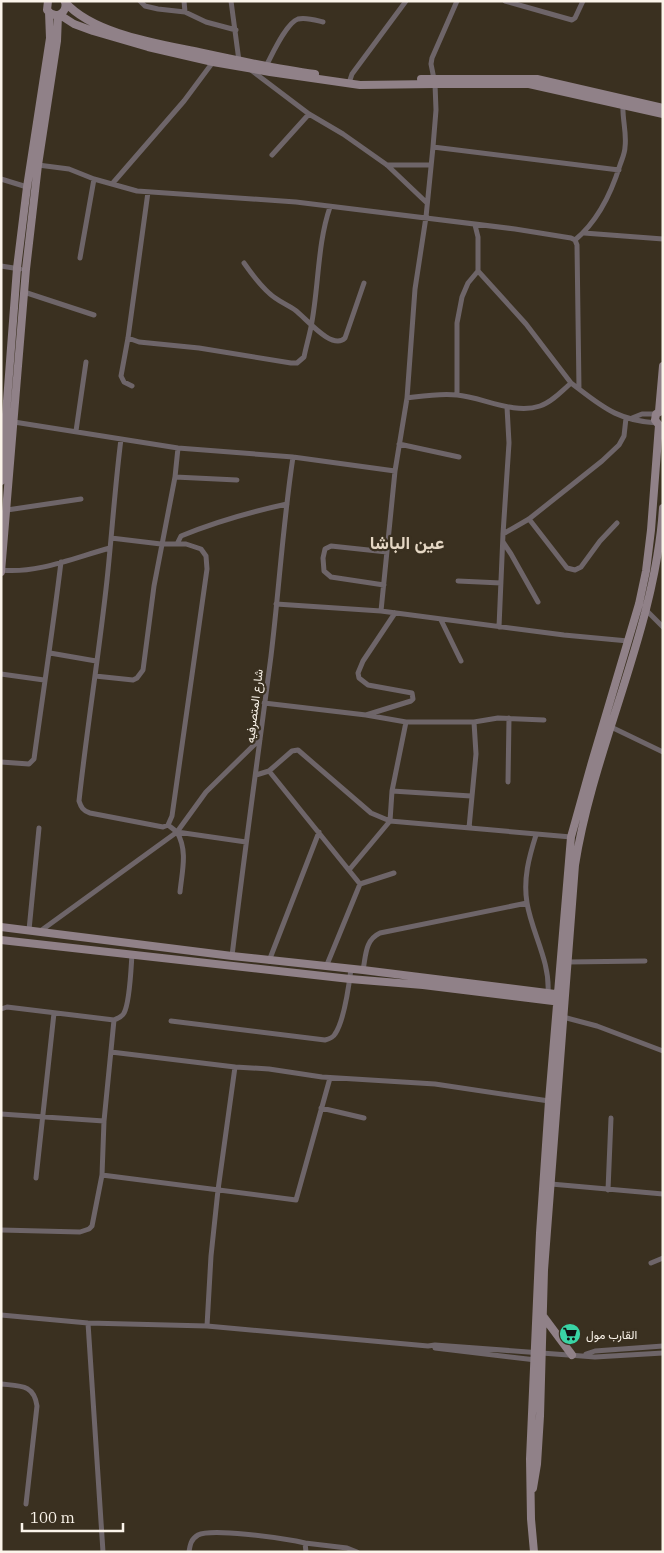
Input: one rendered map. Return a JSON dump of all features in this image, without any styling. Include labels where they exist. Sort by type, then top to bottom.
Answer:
[{"type":"street","points":[[140,1],[146,6],[158,10],[185,12],[206,22],[236,30]]},
{"type":"street","points":[[184,1],[185,12]]},
{"type":"street","points":[[231,1],[239,61]]},
{"type":"street","points":[[350,80],[352,74],[406,1]]},
{"type":"street","points":[[380,611],[395,471],[407,398],[415,288],[426,217],[433,147],[436,110],[435,81],[431,64],[458,1]]},
{"type":"street","points":[[505,1],[572,20],[575,18],[583,1]]},
{"type":"street","points":[[65,2],[77,14],[91,22],[126,36],[266,66],[370,82],[537,79],[663,108]]},
{"type":"street","points":[[1,481],[4,427],[22,269],[57,41],[59,15],[64,11],[65,2]]},
{"type":"street","points":[[46,5],[53,15],[59,15],[74,24],[93,31],[148,47],[213,62],[360,85],[435,81],[529,84],[663,114]]},
{"type":"street","points":[[46,5],[50,38],[27,187],[22,269],[24,292],[1,571],[22,570],[61,562],[110,548]]},
{"type":"street","points":[[266,66],[281,38],[292,23],[298,19],[323,22]]},
{"type":"street","points":[[112,184],[184,101],[213,62]]},
{"type":"street","points":[[249,68],[309,114],[343,134],[388,165],[427,203]]},
{"type":"street","points":[[575,240],[584,233],[612,191],[626,145],[622,117],[623,104]]},
{"type":"street","points":[[272,155],[309,114]]},
{"type":"street","points":[[433,147],[619,170]]},
{"type":"street","points":[[38,165],[69,169],[130,190],[252,198],[426,217],[571,238],[575,240],[577,245],[579,389]]},
{"type":"street","points":[[388,165],[431,165]]},
{"type":"street","points":[[1,179],[27,187]]},
{"type":"street","points":[[80,258],[94,179]]},
{"type":"street","points":[[132,386],[122,380],[121,376],[148,192]]},
{"type":"street","points":[[128,338],[139,342],[199,348],[297,363],[304,357],[311,326],[326,218],[330,207]]},
{"type":"street","points":[[457,395],[456,323],[462,297],[468,283],[478,270],[476,225]]},
{"type":"street","points":[[584,233],[663,239]]},
{"type":"street","points":[[244,262],[270,295],[336,342],[343,341],[346,338],[364,284]]},
{"type":"street","points":[[1,266],[22,269]]},
{"type":"street","points":[[478,270],[526,324],[571,383],[610,412],[659,425]]},
{"type":"street","points":[[24,292],[94,315]]},
{"type":"street","points":[[76,432],[86,362]]},
{"type":"street","points":[[534,1552],[530,1459],[543,1316],[544,1270],[563,1017],[561,998],[571,838],[644,579],[651,534],[663,366]]},
{"type":"street","points":[[407,398],[429,395],[457,395],[507,407],[530,408],[541,406],[551,400],[571,383]]},
{"type":"street","points":[[499,627],[509,443],[507,407]]},
{"type":"street","points":[[629,418],[660,412]]},
{"type":"street","points":[[503,534],[529,519],[568,489],[619,445],[624,436],[629,418]]},
{"type":"street","points":[[14,422],[178,448],[293,457],[395,471]]},
{"type":"street","points":[[111,538],[161,544],[186,544],[200,549],[206,556],[207,569],[172,816],[168,825],[163,827],[90,813],[85,811],[80,805],[79,800],[107,580],[111,538],[121,440]]},
{"type":"street","points":[[399,444],[458,457]]},
{"type":"street","points":[[94,676],[133,680],[143,670],[161,544],[175,477],[178,448]]},
{"type":"street","name":"شارع المتصرفيه","points":[[232,956],[256,775],[293,457]]},
{"type":"street","points":[[175,477],[237,480]]},
{"type":"street","points":[[7,510],[81,499]]},
{"type":"street","points":[[176,544],[180,536],[209,525],[246,513],[287,504]]},
{"type":"street","points":[[539,1357],[540,1233],[549,1101],[567,962],[579,837],[595,775],[612,728],[645,609],[662,535],[663,508]]},
{"type":"street","points":[[529,519],[567,568],[571,570],[581,567],[600,541],[617,523]]},
{"type":"street","points":[[651,534],[662,535]]},
{"type":"street","points":[[503,542],[538,602]]},
{"type":"street","points":[[384,585],[331,577],[324,571],[323,558],[325,550],[331,546],[387,552]]},
{"type":"street","points":[[1,762],[29,764],[34,759],[61,562]]},
{"type":"street","points":[[458,581],[501,583]]},
{"type":"street","points":[[276,604],[380,611],[441,620],[628,641]]},
{"type":"street","points":[[645,609],[663,628]]},
{"type":"street","points":[[366,715],[413,699],[412,693],[368,685],[359,678],[358,673],[362,661],[395,614]]},
{"type":"street","points":[[441,620],[461,661]]},
{"type":"street","points":[[50,653],[96,661]]},
{"type":"street","points":[[1,674],[44,680]]},
{"type":"street","points":[[264,703],[366,715],[406,722],[474,722],[509,718],[544,720]]},
{"type":"street","points":[[508,782],[509,718]]},
{"type":"street","points":[[349,870],[390,821],[392,791],[406,722]]},
{"type":"street","points":[[469,828],[476,754],[474,722]]},
{"type":"street","points":[[603,724],[663,752]]},
{"type":"street","points":[[39,932],[177,832],[206,792],[260,739]]},
{"type":"street","points":[[256,775],[268,772],[292,751],[298,750],[371,813],[390,821],[571,838]]},
{"type":"street","points":[[268,772],[360,884]]},
{"type":"street","points":[[392,791],[471,796]]},
{"type":"street","points":[[168,825],[177,832],[182,840],[184,851],[180,892]]},
{"type":"street","points":[[29,930],[39,828]]},
{"type":"street","points":[[177,832],[246,842]]},
{"type":"street","points":[[269,961],[319,832]]},
{"type":"street","points":[[536,835],[527,864],[527,903],[548,972],[548,992]]},
{"type":"street","points":[[326,967],[360,884],[394,873]]},
{"type":"street","points":[[363,970],[368,942],[374,935],[527,903]]},
{"type":"street","points":[[1,927],[269,961],[548,992],[561,998]]},
{"type":"street","points":[[1,940],[350,979],[561,998]]},
{"type":"street","points":[[1,1009],[7,1007],[114,1020],[121,1017],[124,1013],[132,954]]},
{"type":"street","points":[[567,962],[645,961]]},
{"type":"street","points":[[171,1021],[325,1040],[332,1038],[336,1033],[344,1008],[351,969]]},
{"type":"street","points":[[36,1178],[54,1013]]},
{"type":"street","points":[[563,1017],[597,1026],[663,1051]]},
{"type":"street","points":[[1,1230],[80,1232],[88,1229],[94,1222],[102,1175],[104,1121],[114,1020]]},
{"type":"street","points":[[111,1052],[235,1067],[269,1069],[330,1078],[434,1084],[549,1101]]},
{"type":"street","points":[[207,1326],[211,1256],[218,1190],[235,1067]]},
{"type":"street","points":[[102,1175],[296,1200],[330,1078]]},
{"type":"street","points":[[321,1108],[364,1118]]},
{"type":"street","points":[[1,1114],[104,1121]]},
{"type":"street","points":[[608,1190],[612,1118]]},
{"type":"street","points":[[551,1184],[663,1194]]},
{"type":"street","points":[[651,1263],[663,1258]]},
{"type":"street","points":[[1,1316],[88,1323],[207,1326],[539,1357],[663,1353]]},
{"type":"street","points":[[543,1316],[572,1355]]},
{"type":"street","points":[[88,1323],[103,1552]]},
{"type":"street","points":[[583,1355],[595,1351],[663,1346]]},
{"type":"street","points":[[1,1384],[28,1388],[33,1391],[36,1398],[36,1422],[26,1504]]},
{"type":"street","points":[[189,1552],[191,1542],[195,1537],[207,1533],[251,1535],[347,1548],[358,1552]]},
{"type":"street","points":[[305,1543],[306,1552]]},
{"type":"place","name":"القارب مول","points":[[570,1334]]},
{"type":"district","name":"عين الباشا","points":[[407,542]]}]
